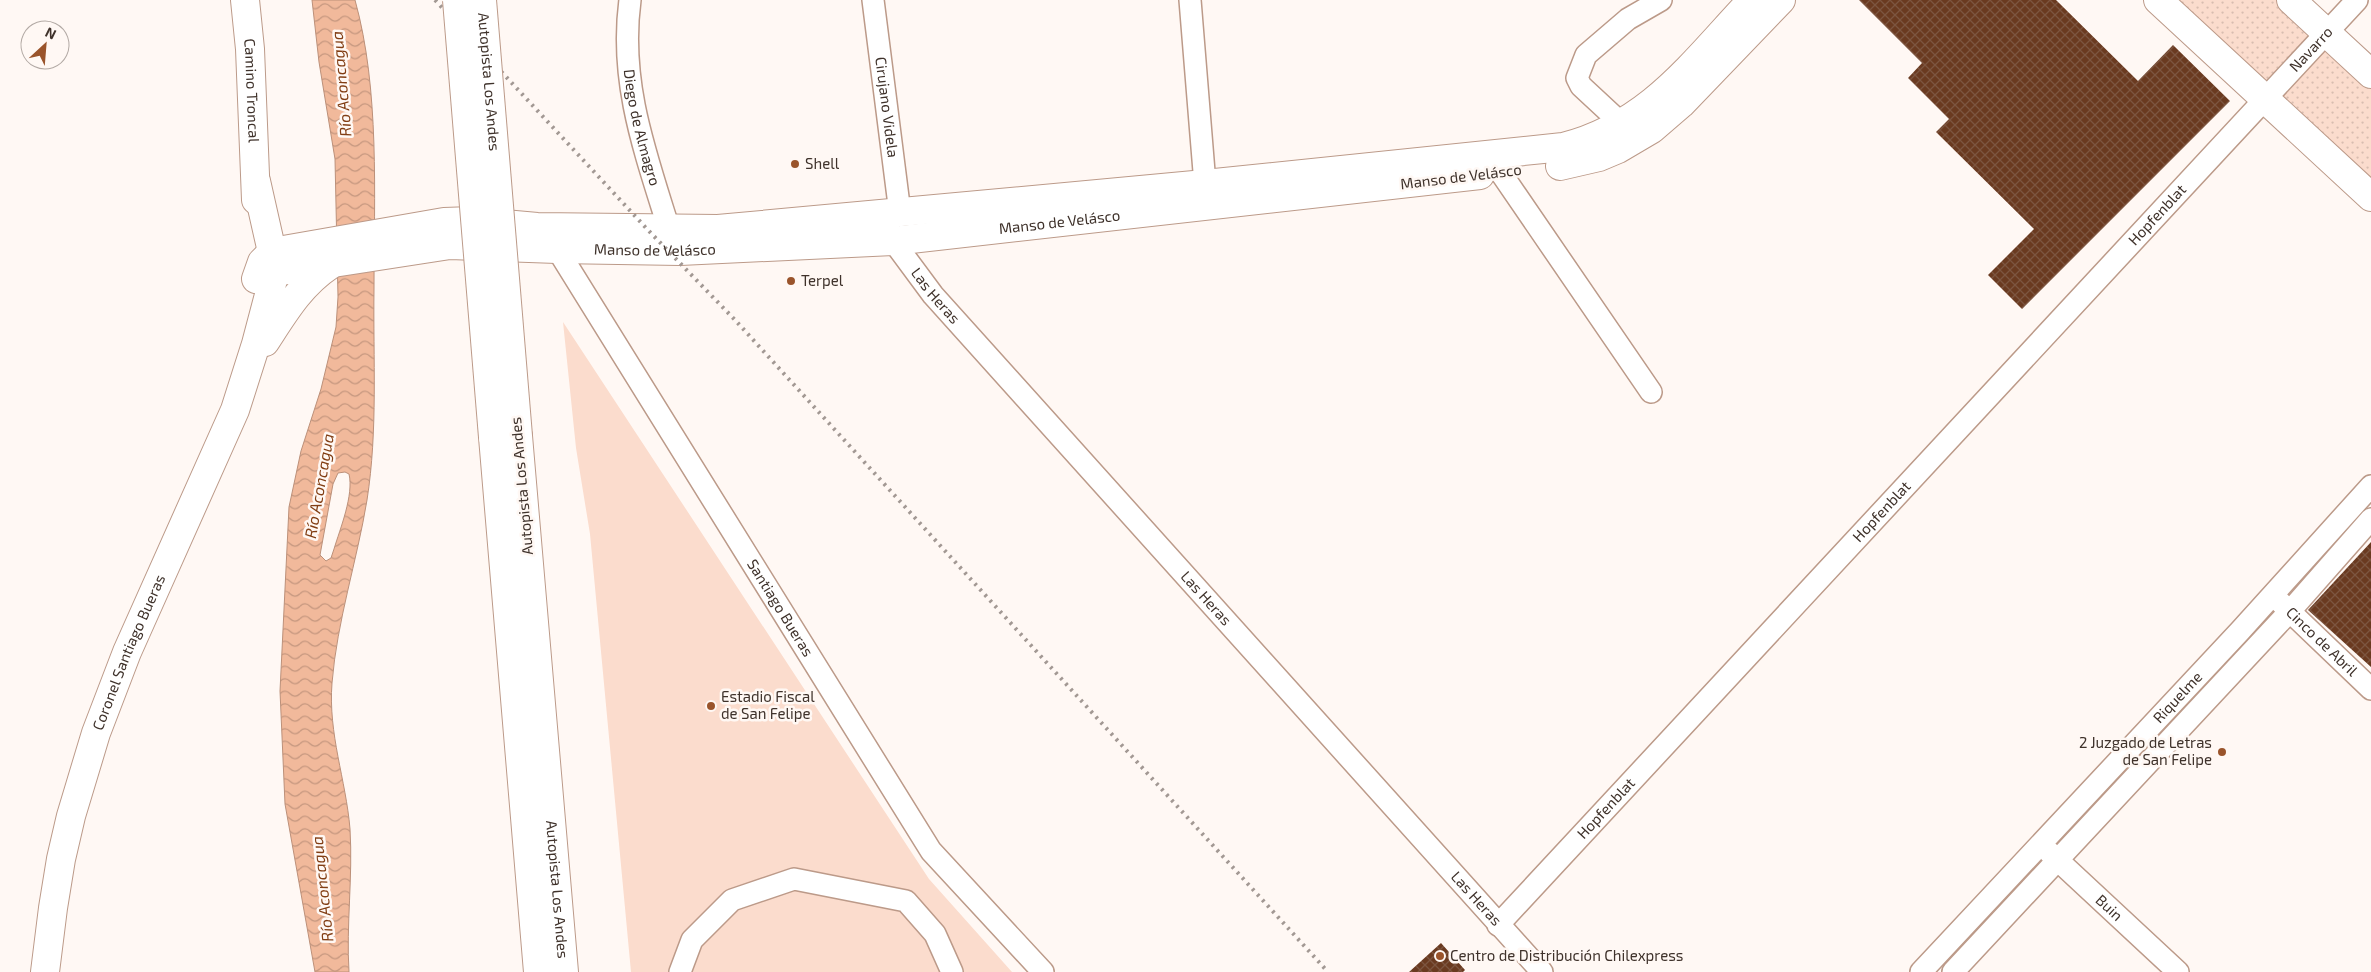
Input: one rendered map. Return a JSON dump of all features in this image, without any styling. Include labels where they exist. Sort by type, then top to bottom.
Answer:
[{"type":"main road","name":"Camino Troncal","points":[[245,0],[250,49],[256,181]]},
{"type":"main road","name":"Autopista Los Andes","points":[[457,0],[564,972]]},
{"type":"main road","name":"Autopista Los Andes","points":[[482,0],[505,436],[538,972]]},
{"type":"main road","name":"Manso de Velásco","points":[[264,262],[332,265],[447,234],[472,221],[674,240],[718,228],[892,214],[1550,149],[1584,142],[1622,124],[1654,102],[1752,0]]},
{"type":"main road","name":"Manso de Velásco","points":[[264,262],[312,244],[447,234],[557,249],[674,240],[893,241],[1579,163],[1599,157],[1635,140],[1674,110],[1781,0]]},
{"type":"main road","points":[[2158,0],[2371,197]]},
{"type":"main road","points":[[2290,0],[2371,74]]},
{"type":"main road","name":"Coronel Santiago Bueras","points":[[46,972],[61,859],[71,816],[96,733],[127,652],[235,410],[253,354],[264,262],[256,181]]},
{"type":"main road","points":[[253,354],[297,294],[319,273],[332,265]]},
{"type":"street","name":"Diego de Almagro","points":[[630,0],[627,44],[633,109],[674,240]]},
{"type":"street","name":"Cirujano Videla","points":[[873,0],[892,214]]},
{"type":"street","points":[[1190,0],[1206,184]]},
{"type":"street","points":[[1622,124],[1582,86],[1577,78],[1586,55],[1628,20],[1662,0]]},
{"type":"street","name":"Navarro","points":[[2265,99],[2357,0]]},
{"type":"street","name":"Hopfenblat","points":[[1498,925],[2265,99]]},
{"type":"street","points":[[1501,173],[1651,392]]},
{"type":"street","name":"Las Heras","points":[[892,214],[893,241],[934,295],[1542,972]]},
{"type":"street","name":"Santiago Bueras","points":[[537,227],[557,249],[931,851],[1043,972]]},
{"type":"street","name":"Riquelme","points":[[1921,972],[2041,845],[2371,486]]},
{"type":"street","name":"Riquelme","points":[[1953,972],[2059,861],[2290,611],[2371,519]]},
{"type":"street","name":"Cinco de Abril","points":[[2271,595],[2371,689]]},
{"type":"street","name":"Buin","points":[[2041,845],[2178,972]]},
{"type":"street","points":[[680,972],[692,940],[732,900],[794,879],[906,901],[935,934],[952,972]]},
{"type":"shaded area","points":[[2169,0],[2286,0],[2371,78],[2371,186]]},
{"type":"shaded area","name":"Estadio Fiscal de San Felipe","points":[[563,322],[929,879],[1012,972],[631,972],[590,534],[576,448]]},
{"type":"water","name":"Río Aconcagua","points":[[312,0],[355,0],[369,70],[374,143],[374,394],[373,447],[367,500],[338,637],[331,702],[335,739],[350,829],[349,972],[315,972],[285,804],[280,691],[289,507],[301,451],[321,389],[336,327],[338,297],[335,159],[319,62]],"holes":[[[345,472],[349,474],[350,492],[346,512],[331,558],[326,561],[320,555],[333,484],[338,473]]]},
{"type":"building","points":[[1859,0],[2056,0],[2138,81],[2173,45],[2230,101],[2022,309],[1988,275],[2034,229],[1936,132],[1949,119],[1908,78],[1922,63]]},
{"type":"building","points":[[2371,542],[2371,667],[2308,610]]},
{"type":"building","name":"Centro de Distribución Chilexpress","points":[[1441,943],[1465,970],[1463,972],[1409,972]]},
{"type":"railway","points":[[435,0],[647,229],[736,321],[1328,972]]},
{"type":"place","name":"Shell","points":[[795,164]]},
{"type":"place","name":"Terpel","points":[[791,281]]},
{"type":"place","name":"Estadio Fiscal de San Felipe","points":[[711,706]]},
{"type":"place","name":"2 Juzgado de Letras de San Felipe","points":[[2222,752]]},
{"type":"place","name":"Centro de Distribución Chilexpress","points":[[1440,956]]}]
